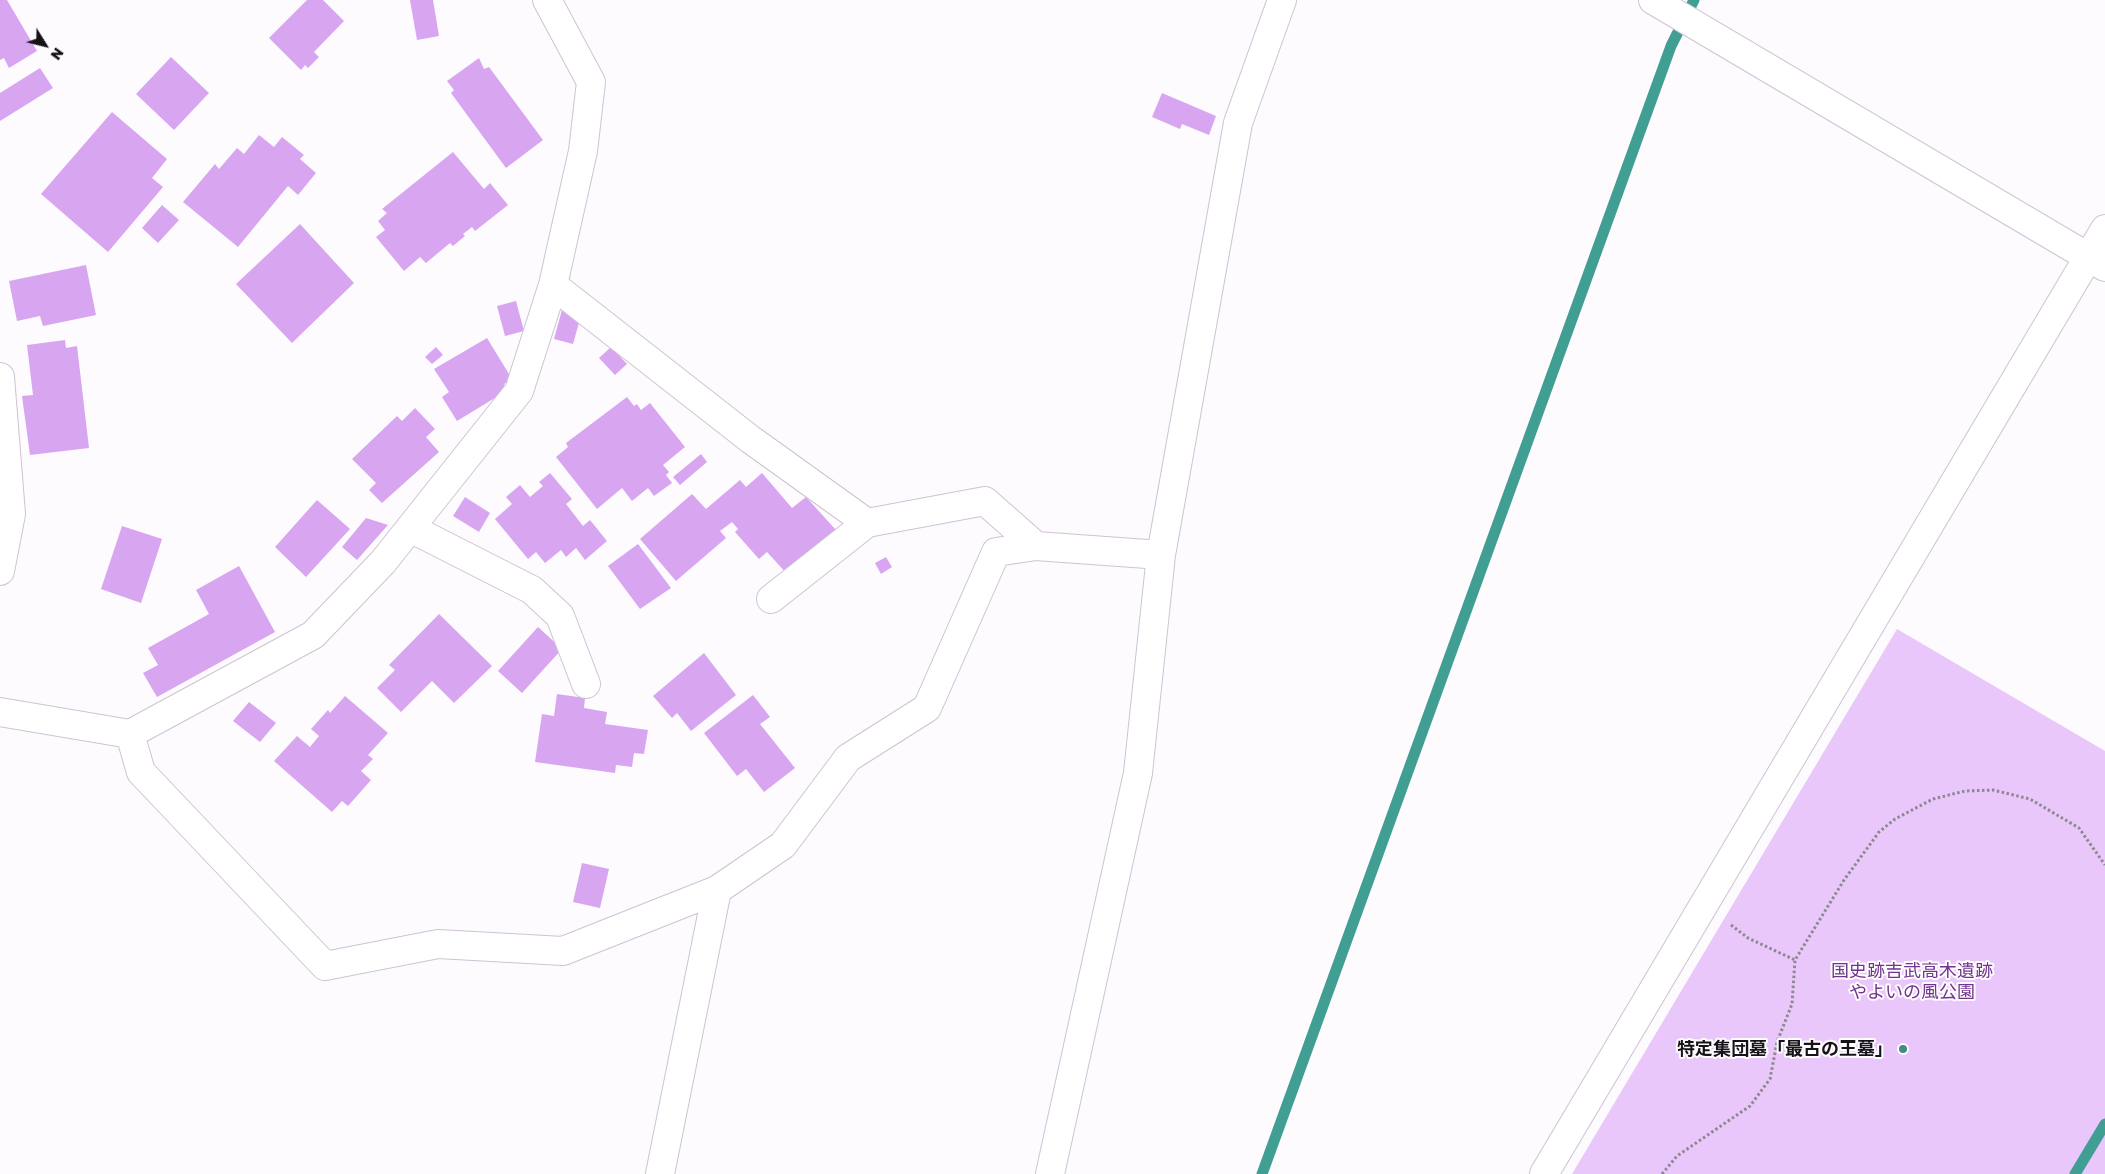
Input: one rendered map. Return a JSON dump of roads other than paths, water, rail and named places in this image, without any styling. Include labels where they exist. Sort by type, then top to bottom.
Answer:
[{"type":"street","points":[[0,712],[130,734],[313,635],[382,562],[519,391],[553,285],[583,151],[591,82],[546,0]]},
{"type":"street","points":[[1050,1174],[1138,773],[1161,555],[1238,123],[1282,0]]},
{"type":"street","points":[[1663,6],[2096,262]]},
{"type":"street","points":[[1544,1174],[1704,905],[2096,262],[2105,228]]},
{"type":"street","points":[[553,285],[750,438],[867,523]]},
{"type":"street","points":[[0,377],[11,514],[0,571]]},
{"type":"street","points":[[771,599],[867,523],[986,501],[1036,546]]},
{"type":"street","points":[[410,528],[532,590],[560,616],[586,684]]},
{"type":"street","points":[[130,734],[141,772],[325,966],[438,944],[563,951],[717,890],[783,845],[848,758],[927,708],[996,552],[1036,546],[1161,555]]},
{"type":"street","points":[[660,1174],[717,890]]},
{"type":"waterway","points":[[1262,1174],[1671,46],[1694,0]]},
{"type":"waterway","points":[[2075,1174],[2105,1124]]},
{"type":"place","name":"特定集団墓「最古の王墓」","points":[[1903,1049]]},
{"type":"park label","name":"国史跡吉武高木遺跡 やよいの風公園","points":[[1912,981]]}]
